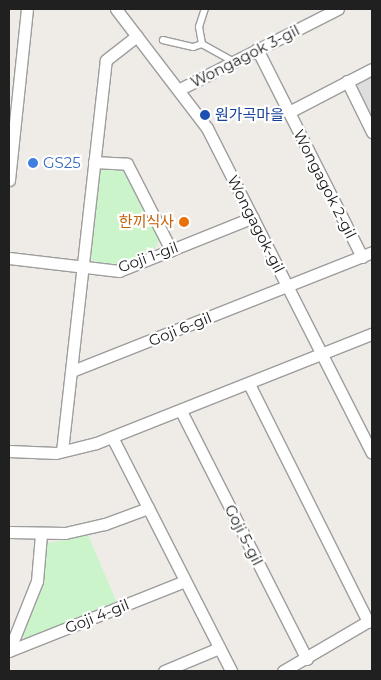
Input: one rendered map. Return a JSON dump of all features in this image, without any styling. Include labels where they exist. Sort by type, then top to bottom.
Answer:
[{"type":"street","points":[[9,180],[13,115],[27,9]]},
{"type":"street","name":"Wongagok-gil","points":[[116,9],[180,89],[207,128],[372,453]]},
{"type":"street","name":"Wongagok 3-gil","points":[[180,89],[337,9]]},
{"type":"street","points":[[62,451],[106,60],[137,36]]},
{"type":"street","name":"Wongagok 2-gil","points":[[257,49],[288,112],[367,254],[287,286]]},
{"type":"street","name":"Wongagok 2-gil","points":[[288,112],[372,69]]},
{"type":"street","points":[[347,82],[372,132]]},
{"type":"street","points":[[94,162],[127,164],[171,250]]},
{"type":"street","name":"Goji 1-gil","points":[[9,258],[119,271],[253,217]]},
{"type":"street","name":"Goji 6-gil","points":[[72,371],[287,286]]},
{"type":"street","points":[[9,451],[36,454],[62,451],[112,437],[372,334]]},
{"type":"street","points":[[249,384],[370,620],[307,659],[283,671]]},
{"type":"street","name":"Goji 5-gil","points":[[181,411],[307,659]]},
{"type":"street","points":[[112,437],[231,671]]},
{"type":"street","points":[[9,532],[41,534],[88,529],[148,508]]},
{"type":"street","name":"Goji 4-gil","points":[[9,651],[37,581],[41,534]]},
{"type":"street","name":"Goji 4-gil","points":[[9,651],[184,581]]},
{"type":"street","points":[[164,671],[219,648]]},
{"type":"lane","points":[[202,44],[199,27],[204,9]]},
{"type":"lane","points":[[163,40],[193,47],[202,44],[233,61]]},
{"type":"shaded area","points":[[372,75],[372,123],[355,89],[358,82]]},
{"type":"green space","points":[[99,167],[125,171],[159,240],[155,249],[118,264],[94,262],[88,254]]},
{"type":"green space","points":[[88,535],[117,603],[26,639],[20,633],[44,544]]},
{"type":"place","name":"원가곡마을","points":[[205,115]]},
{"type":"place","name":"GS25","points":[[33,163]]},
{"type":"place","name":"한끼식사","points":[[184,222]]}]
